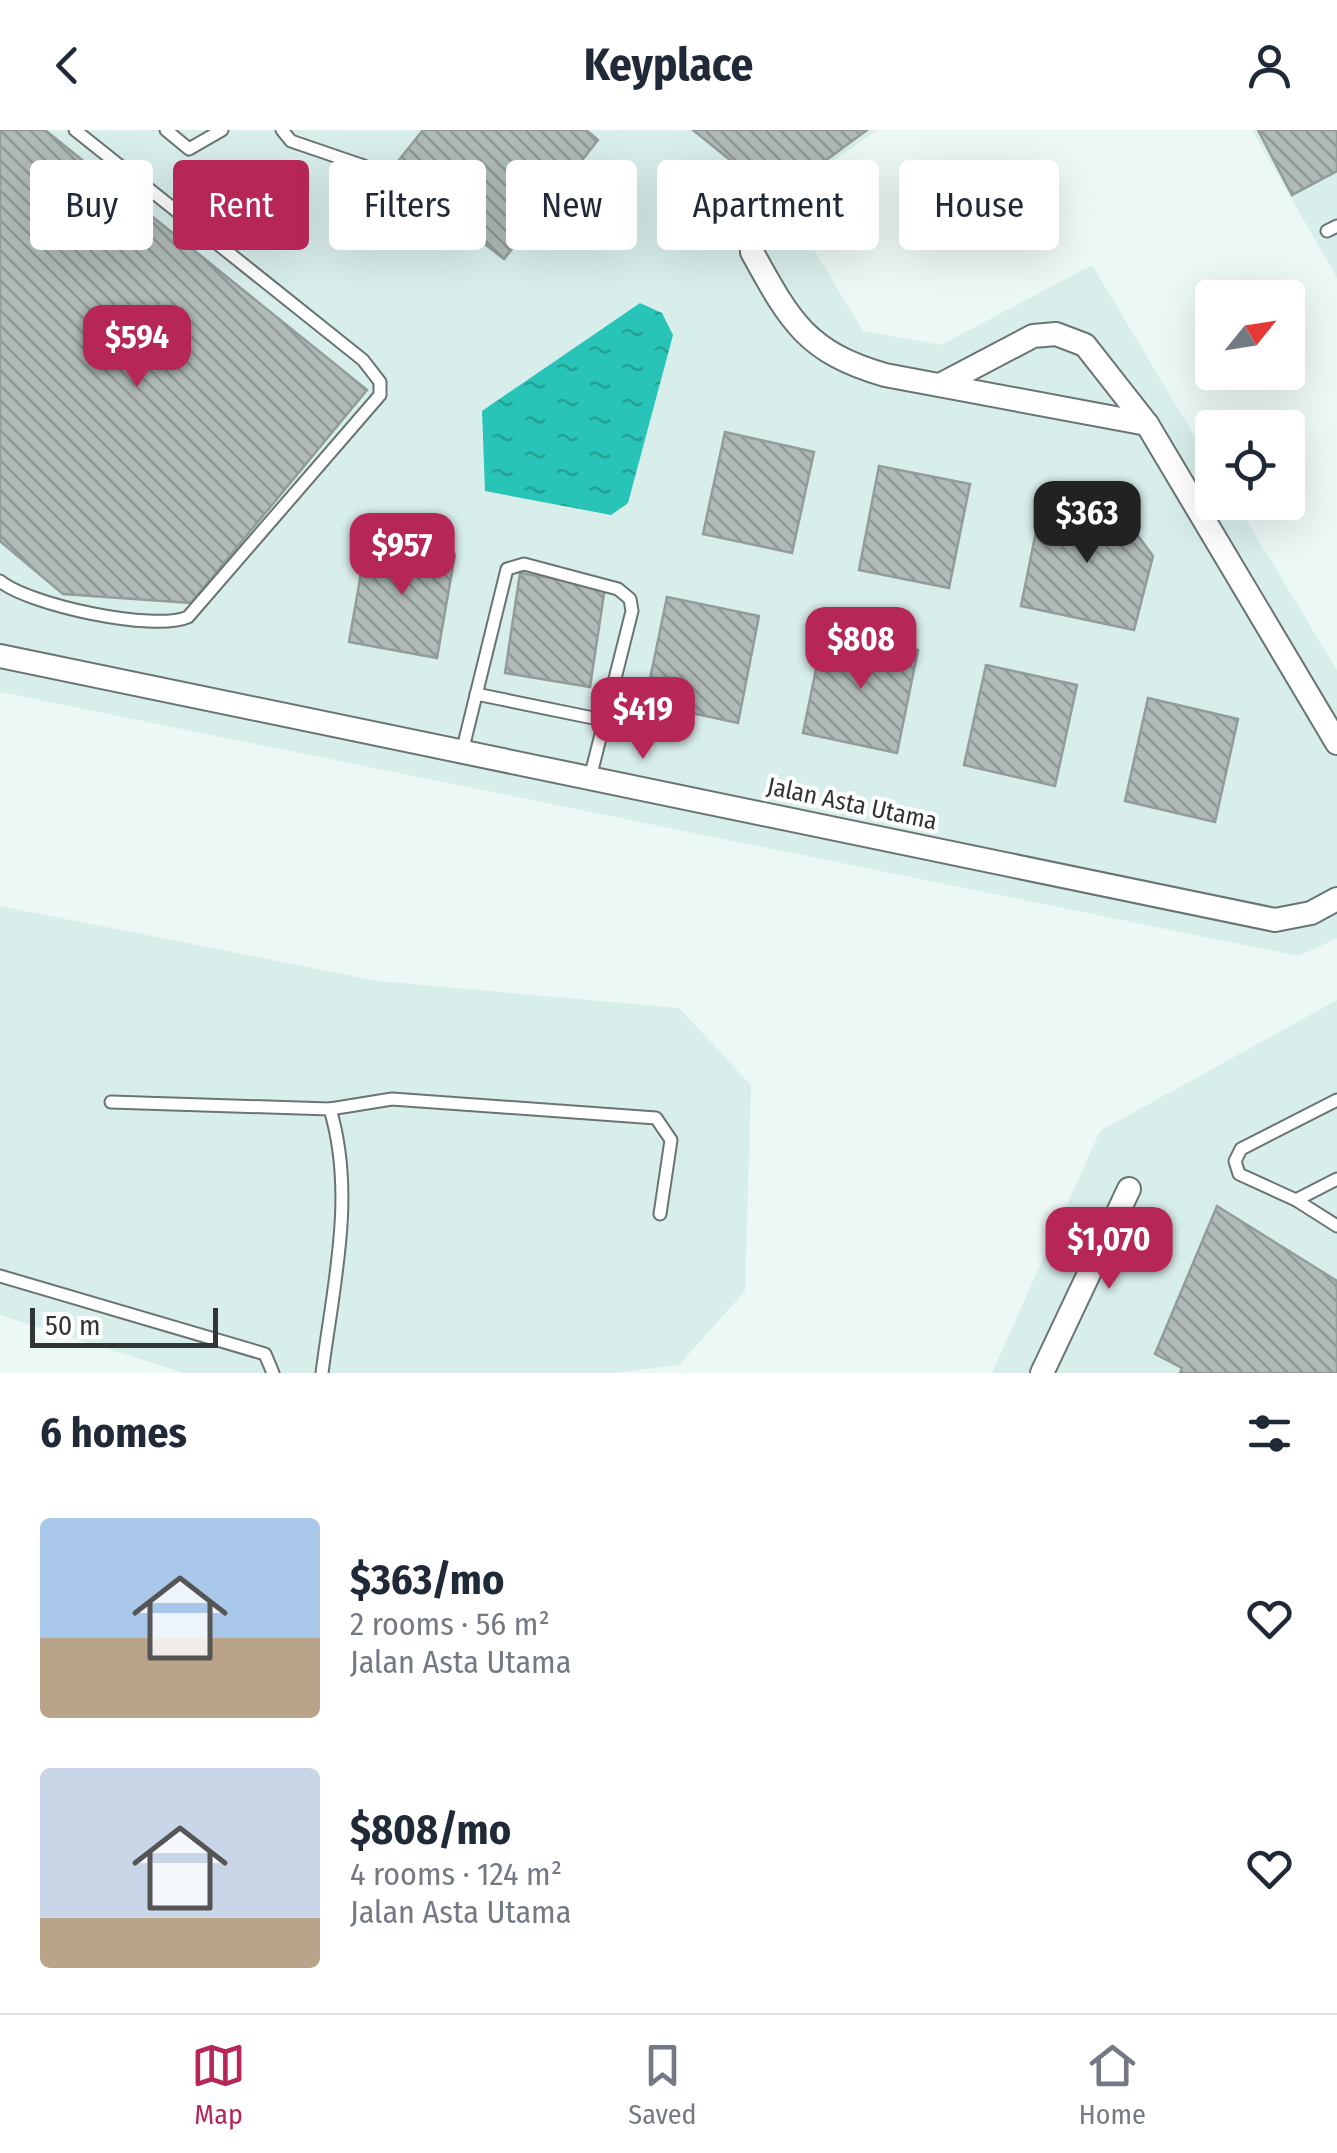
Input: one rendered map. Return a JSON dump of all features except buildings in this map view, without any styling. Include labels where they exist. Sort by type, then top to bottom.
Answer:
[{"type":"street","points":[[752,252],[789,319],[816,346],[844,363],[1147,424]]},
{"type":"street","points":[[940,385],[1033,336],[1056,334],[1085,345],[1147,424],[1337,743]]},
{"type":"street","name":"Jalan Asta Utama","points":[[0,656],[1274,920],[1311,913],[1337,899]]},
{"type":"street","points":[[1042,1373],[1129,1189]]},
{"type":"lane","points":[[0,581],[28,597],[160,624],[188,617],[380,395],[380,382],[364,360],[75,130]]},
{"type":"lane","points":[[166,130],[189,148],[222,130]]},
{"type":"lane","points":[[282,130],[292,141],[347,160]]},
{"type":"lane","points":[[462,752],[507,569],[524,564],[618,589],[630,599],[632,611],[590,778]]},
{"type":"lane","points":[[476,694],[602,720]]},
{"type":"lane","points":[[111,1102],[330,1109],[392,1099],[656,1118],[671,1140],[660,1214]]},
{"type":"lane","points":[[1337,1100],[1235,1154],[1239,1174],[1296,1200],[1337,1226]]},
{"type":"lane","points":[[322,1373],[345,1193],[339,1140],[330,1109]]},
{"type":"lane","points":[[1296,1200],[1337,1180]]},
{"type":"lane","points":[[0,1276],[265,1354],[273,1373]]},
{"type":"shaded area","points":[[0,130],[877,130],[834,160],[657,160],[657,250],[814,250],[863,331],[941,345],[1092,265],[1195,437],[1195,520],[1246,520],[1337,670],[1337,938],[1299,956],[0,692]]},
{"type":"shaded area","points":[[1252,130],[1337,130],[1337,278]]},
{"type":"shaded area","points":[[0,906],[378,981],[679,1008],[751,1085],[745,1291],[679,1365],[613,1373],[184,1373],[0,1315]]},
{"type":"shaded area","points":[[1337,1000],[1337,1373],[992,1373],[1100,1131]]},
{"type":"water","points":[[640,303],[662,313],[673,335],[628,503],[611,515],[485,491],[482,411]]}]
